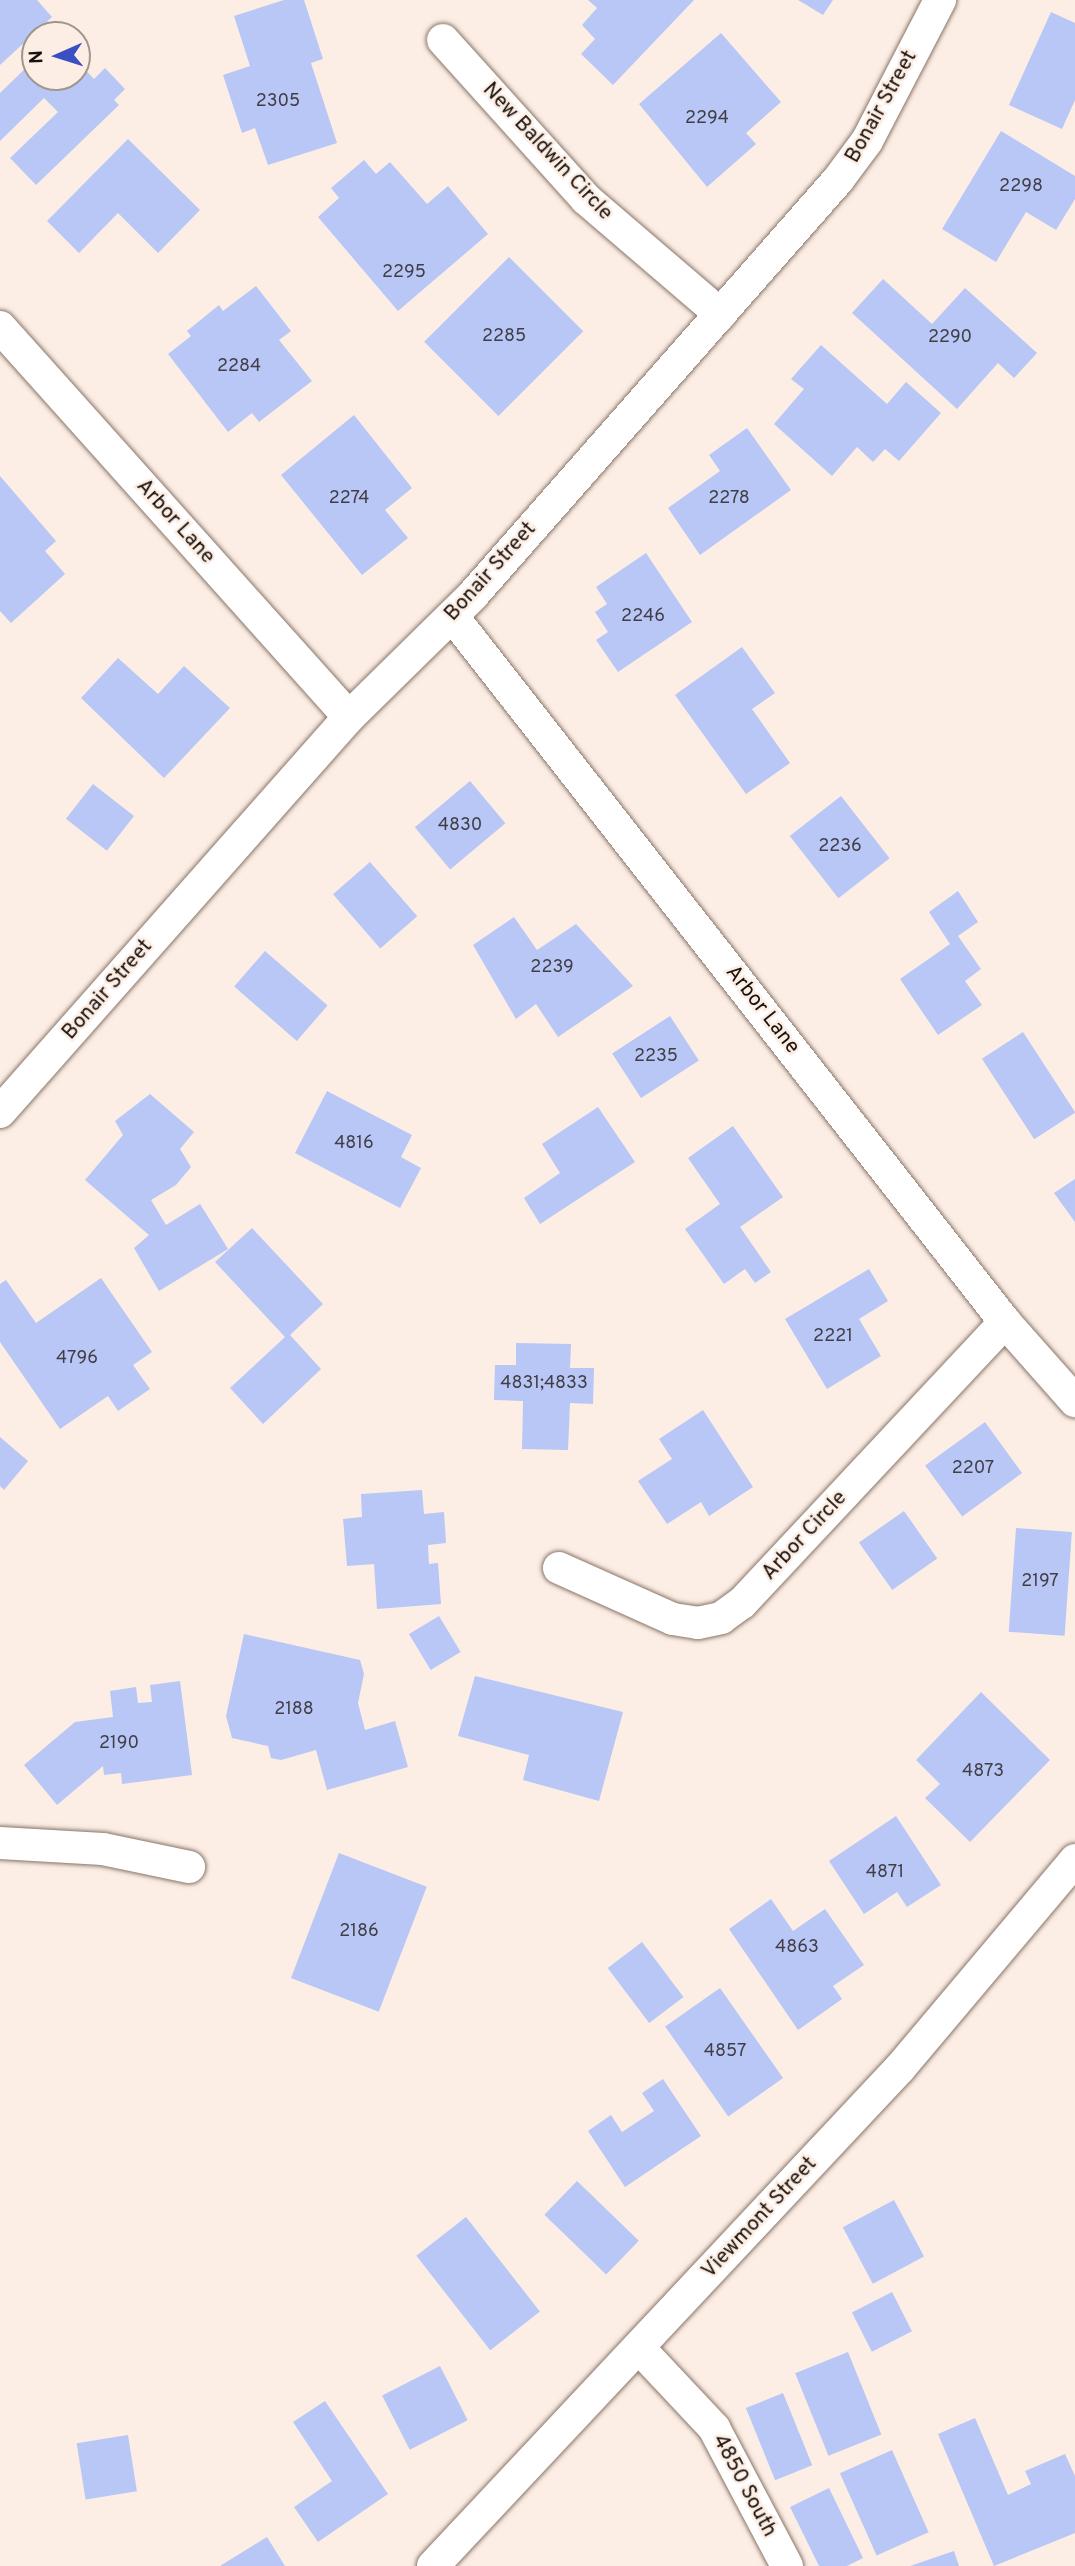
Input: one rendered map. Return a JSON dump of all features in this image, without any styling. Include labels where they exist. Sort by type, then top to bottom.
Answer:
[{"type":"street","name":"Bonair Street","points":[[0,1112],[349,717],[453,617],[860,151],[940,0]]},
{"type":"street","name":"New Baldwin Circle","points":[[443,40],[586,200],[720,314]]},
{"type":"street","name":"Arbor Lane","points":[[0,327],[349,717]]},
{"type":"street","name":"Arbor Lane","points":[[453,617],[1005,1322],[1075,1401]]},
{"type":"street","name":"Arbor Circle","points":[[559,1568],[673,1619],[698,1623],[721,1618],[743,1603],[1005,1322]]},
{"type":"street","points":[[0,1843],[103,1849],[189,1867]]},
{"type":"street","name":"Viewmont Street","points":[[433,2566],[900,2068],[1075,1860]]},
{"type":"street","name":"4850 South","points":[[639,2348],[714,2428],[787,2566]]},
{"type":"building","points":[[0,0],[37,0],[52,17],[48,21],[21,21],[21,46],[0,65]]},
{"type":"building","points":[[284,0],[304,0],[323,59],[311,63],[337,143],[268,165],[255,128],[242,133],[223,75],[250,66],[234,16]]},
{"type":"building","points":[[588,0],[694,0],[613,85],[581,54],[595,39],[582,25],[597,8]]},
{"type":"building","points":[[798,0],[833,0],[823,15]]},
{"type":"building","points":[[1051,12],[1075,23],[1075,100],[1062,129],[1009,105]]},
{"type":"building","points":[[721,33],[781,102],[746,133],[756,144],[707,187],[639,104]]},
{"type":"building","points":[[105,68],[125,89],[114,100],[119,105],[36,185],[10,158],[58,112],[44,98],[0,141],[0,93],[21,73],[21,91],[91,91],[91,76],[94,79]]},
{"type":"building","points":[[1001,131],[1075,176],[1075,199],[1056,230],[1026,212],[996,262],[942,229]]},
{"type":"building","points":[[128,139],[200,210],[158,253],[118,213],[79,253],[47,221]]},
{"type":"building","points":[[364,160],[376,174],[390,162],[427,204],[448,186],[488,234],[398,311],[318,217],[339,198],[331,188]]},
{"type":"building","points":[[509,257],[583,331],[498,416],[424,342]]},
{"type":"building","points":[[883,279],[932,324],[965,288],[1037,353],[1014,378],[998,363],[957,409],[852,313]]},
{"type":"building","points":[[256,286],[291,331],[279,340],[312,381],[259,422],[252,413],[228,432],[168,354],[191,336],[187,331],[219,305],[223,311]]},
{"type":"building","points":[[821,345],[887,404],[906,382],[941,413],[899,461],[885,449],[873,462],[857,447],[832,476],[774,424],[804,389],[791,379]]},
{"type":"building","points":[[354,415],[412,488],[385,510],[408,538],[362,575],[281,475]]},
{"type":"building","points":[[747,428],[791,490],[700,555],[668,508],[720,471],[709,455]]},
{"type":"building","points":[[0,476],[56,541],[45,551],[65,574],[11,623],[0,611]]},
{"type":"building","points":[[646,553],[692,622],[618,672],[596,640],[608,632],[595,612],[607,604],[596,587]]},
{"type":"building","points":[[742,647],[775,693],[752,709],[790,763],[746,794],[675,695]]},
{"type":"building","points":[[118,658],[158,694],[184,666],[230,708],[164,778],[81,698]]},
{"type":"building","points":[[470,781],[505,823],[450,869],[415,827]]},
{"type":"building","points":[[93,784],[134,816],[107,851],[66,819]]},
{"type":"building","points":[[841,796],[890,858],[838,898],[790,836]]},
{"type":"building","points":[[370,862],[417,916],[380,948],[333,894]]},
{"type":"building","points":[[958,891],[978,922],[958,936],[981,969],[965,981],[982,1005],[938,1035],[900,979],[950,944],[929,912]]},
{"type":"building","points":[[514,917],[537,950],[576,924],[633,986],[558,1037],[536,1004],[516,1019],[473,945]]},
{"type":"building","points":[[265,951],[328,1005],[297,1041],[234,986]]},
{"type":"building","points":[[670,1016],[699,1060],[641,1098],[612,1054]]},
{"type":"building","points":[[1023,1032],[1075,1112],[1034,1139],[982,1059]]},
{"type":"building","points":[[327,1091],[412,1135],[401,1157],[421,1168],[400,1208],[295,1153]]},
{"type":"building","points":[[150,1094],[194,1132],[180,1149],[191,1167],[176,1185],[151,1200],[166,1225],[200,1204],[228,1249],[159,1291],[134,1248],[149,1235],[85,1180],[123,1135],[115,1121]]},
{"type":"building","points":[[598,1107],[635,1162],[540,1224],[524,1198],[560,1173],[542,1144]]},
{"type":"building","points":[[733,1126],[783,1197],[740,1227],[771,1272],[755,1283],[745,1269],[724,1284],[685,1229],[720,1204],[688,1158]]},
{"type":"building","points":[[1075,1179],[1075,1222],[1054,1193]]},
{"type":"building","points":[[252,1228],[323,1304],[290,1335],[321,1369],[263,1424],[230,1388],[285,1337],[215,1262]]},
{"type":"building","points":[[869,1269],[888,1301],[859,1319],[881,1356],[827,1389],[785,1319]]},
{"type":"building","points":[[101,1278],[152,1352],[133,1365],[150,1389],[118,1411],[108,1396],[60,1429],[0,1342],[0,1284],[6,1280],[36,1323]]},
{"type":"building","points":[[516,1343],[571,1344],[570,1368],[594,1368],[593,1404],[570,1403],[568,1450],[522,1449],[523,1401],[494,1400],[495,1365],[516,1365]]},
{"type":"building","points":[[703,1410],[753,1487],[709,1516],[701,1502],[667,1524],[638,1481],[672,1459],[659,1439]]},
{"type":"building","points":[[985,1422],[1022,1473],[962,1516],[925,1465]]},
{"type":"building","points":[[0,1437],[28,1461],[4,1490],[0,1486]]},
{"type":"building","points":[[422,1490],[424,1514],[444,1512],[446,1543],[428,1545],[429,1564],[438,1563],[441,1604],[377,1609],[374,1564],[347,1566],[343,1519],[362,1517],[361,1494]]},
{"type":"building","points":[[904,1511],[937,1559],[892,1590],[859,1543]]},
{"type":"building","points":[[1016,1528],[1072,1532],[1065,1636],[1009,1632]]},
{"type":"building","points":[[439,1616],[461,1652],[431,1670],[409,1634]]},
{"type":"building","points":[[244,1634],[360,1660],[364,1674],[358,1703],[365,1730],[395,1721],[408,1767],[327,1790],[316,1750],[281,1760],[271,1758],[268,1746],[232,1738],[226,1716]]},
{"type":"building","points":[[475,1676],[623,1712],[599,1801],[523,1780],[529,1755],[458,1736]]},
{"type":"building","points":[[180,1681],[192,1775],[122,1784],[121,1773],[104,1775],[103,1766],[57,1805],[24,1765],[75,1722],[113,1717],[110,1691],[136,1687],[138,1703],[152,1702],[150,1685]]},
{"type":"building","points":[[981,1692],[1050,1760],[970,1842],[925,1798],[940,1784],[916,1760]]},
{"type":"building","points":[[896,1816],[941,1885],[907,1907],[897,1892],[864,1914],[829,1861]]},
{"type":"building","points":[[339,1853],[427,1887],[379,2012],[291,1978]]},
{"type":"building","points":[[771,1899],[793,1931],[825,1909],[864,1965],[833,1986],[842,1999],[798,2030],[729,1929]]},
{"type":"building","points":[[642,1942],[684,1997],[649,2023],[608,1968]]},
{"type":"building","points":[[720,1988],[783,2078],[728,2117],[665,2026]]},
{"type":"building","points":[[663,2079],[701,2136],[625,2187],[588,2131],[611,2115],[622,2132],[654,2111],[642,2093]]},
{"type":"building","points":[[577,2181],[639,2241],[606,2275],[544,2215]]},
{"type":"building","points":[[894,2200],[924,2257],[873,2284],[843,2227]]},
{"type":"building","points":[[466,2217],[540,2312],[490,2350],[416,2256]]},
{"type":"building","points":[[892,2292],[912,2331],[872,2352],[852,2312]]},
{"type":"building","points":[[848,2352],[881,2435],[828,2456],[795,2373]]},
{"type":"building","points":[[440,2366],[468,2420],[410,2450],[382,2396]]},
{"type":"building","points":[[783,2393],[812,2465],[775,2480],[746,2408]]},
{"type":"building","points":[[325,2401],[388,2494],[318,2542],[294,2507],[332,2481],[293,2422]]},
{"type":"building","points":[[975,2418],[1008,2495],[1031,2484],[1025,2471],[1065,2454],[1075,2476],[1075,2533],[994,2566],[938,2434]]},
{"type":"building","points":[[128,2435],[137,2491],[86,2499],[77,2443]]},
{"type":"building","points":[[892,2450],[929,2532],[877,2555],[840,2473]]},
{"type":"building","points":[[829,2488],[863,2558],[847,2566],[819,2566],[790,2507]]},
{"type":"building","points":[[267,2537],[285,2566],[220,2566]]},
{"type":"building","points":[[954,2551],[959,2566],[910,2566]]}]
